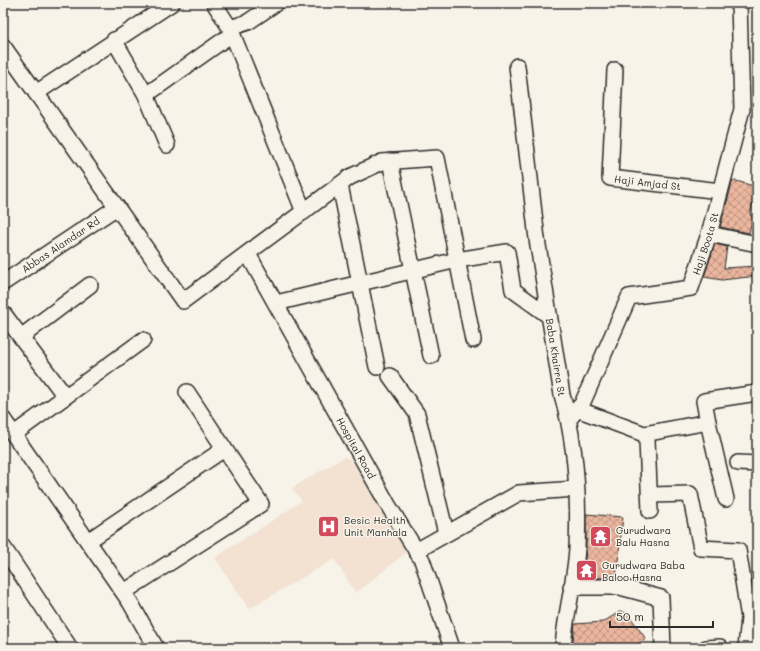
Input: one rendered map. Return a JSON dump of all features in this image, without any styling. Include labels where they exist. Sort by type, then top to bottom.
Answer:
[{"type":"street","points":[[36,93],[172,3]]},
{"type":"street","points":[[214,3],[231,31],[304,212]]},
{"type":"street","points":[[146,95],[231,31],[248,22],[276,3]]},
{"type":"street","name":"Haji Boota St","points":[[573,414],[582,404],[629,297],[691,288],[709,234],[742,109],[739,3]]},
{"type":"street","points":[[114,40],[146,95],[167,145]]},
{"type":"street","points":[[3,46],[183,301],[248,254],[350,176],[382,162],[436,158],[473,340]]},
{"type":"street","name":"Baba Khairra St","points":[[517,66],[537,238],[549,316],[562,395],[573,414],[577,549],[563,648]]},
{"type":"street","name":"Haji Amjad St","points":[[615,70],[610,178],[720,191]]},
{"type":"street","points":[[390,161],[431,356]]},
{"type":"street","points":[[340,185],[377,367]]},
{"type":"street","name":"Abbas Alamdar Rd","points":[[3,283],[117,207]]},
{"type":"street","points":[[709,234],[757,244]]},
{"type":"street","points":[[276,303],[457,260],[507,252],[513,290],[549,316]]},
{"type":"street","name":"Hospital Road","points":[[248,254],[388,505],[422,560],[452,648]]},
{"type":"street","points":[[21,337],[90,285]]},
{"type":"street","points":[[3,313],[65,396]]},
{"type":"street","points":[[14,434],[143,340]]},
{"type":"street","points":[[390,376],[417,414],[446,533]]},
{"type":"street","points":[[124,592],[261,504],[187,392]]},
{"type":"street","points":[[726,499],[704,401],[757,394]]},
{"type":"street","points":[[573,414],[644,434],[708,422]]},
{"type":"street","points":[[3,419],[124,592],[156,648]]},
{"type":"street","points":[[647,440],[650,511]]},
{"type":"street","points":[[88,541],[224,449]]},
{"type":"street","points":[[738,463],[757,464]]},
{"type":"street","points":[[416,551],[519,493],[576,489]]},
{"type":"street","points":[[650,495],[690,494],[701,548],[738,550],[749,618],[746,648]]},
{"type":"street","points":[[3,547],[70,648]]},
{"type":"street","points":[[571,587],[620,587],[661,598],[663,648]]},
{"type":"shaded area","name":"Besic Health Unit Manhala","points":[[344,457],[351,460],[409,550],[356,593],[334,559],[249,609],[215,558],[302,501],[292,488]]},
{"type":"building","points":[[733,180],[757,187],[750,215],[753,216],[749,233],[720,227]]},
{"type":"building","points":[[715,244],[727,247],[724,268],[757,266],[757,276],[722,280],[704,277]]},
{"type":"building","name":"Gurudwara Balu Hasna","points":[[586,514],[623,517],[616,578],[583,578],[586,549]]},
{"type":"building","points":[[621,611],[628,614],[646,639],[632,648],[572,648],[575,624],[603,622]]},
{"type":"place","name":"Besic Health Unit Manhala","points":[[329,526]]},
{"type":"place","name":"Gurudwara Balu Hasna","points":[[600,536]]},
{"type":"place","name":"Gurudwara Baba Baloo Hasna","points":[[587,571]]}]
